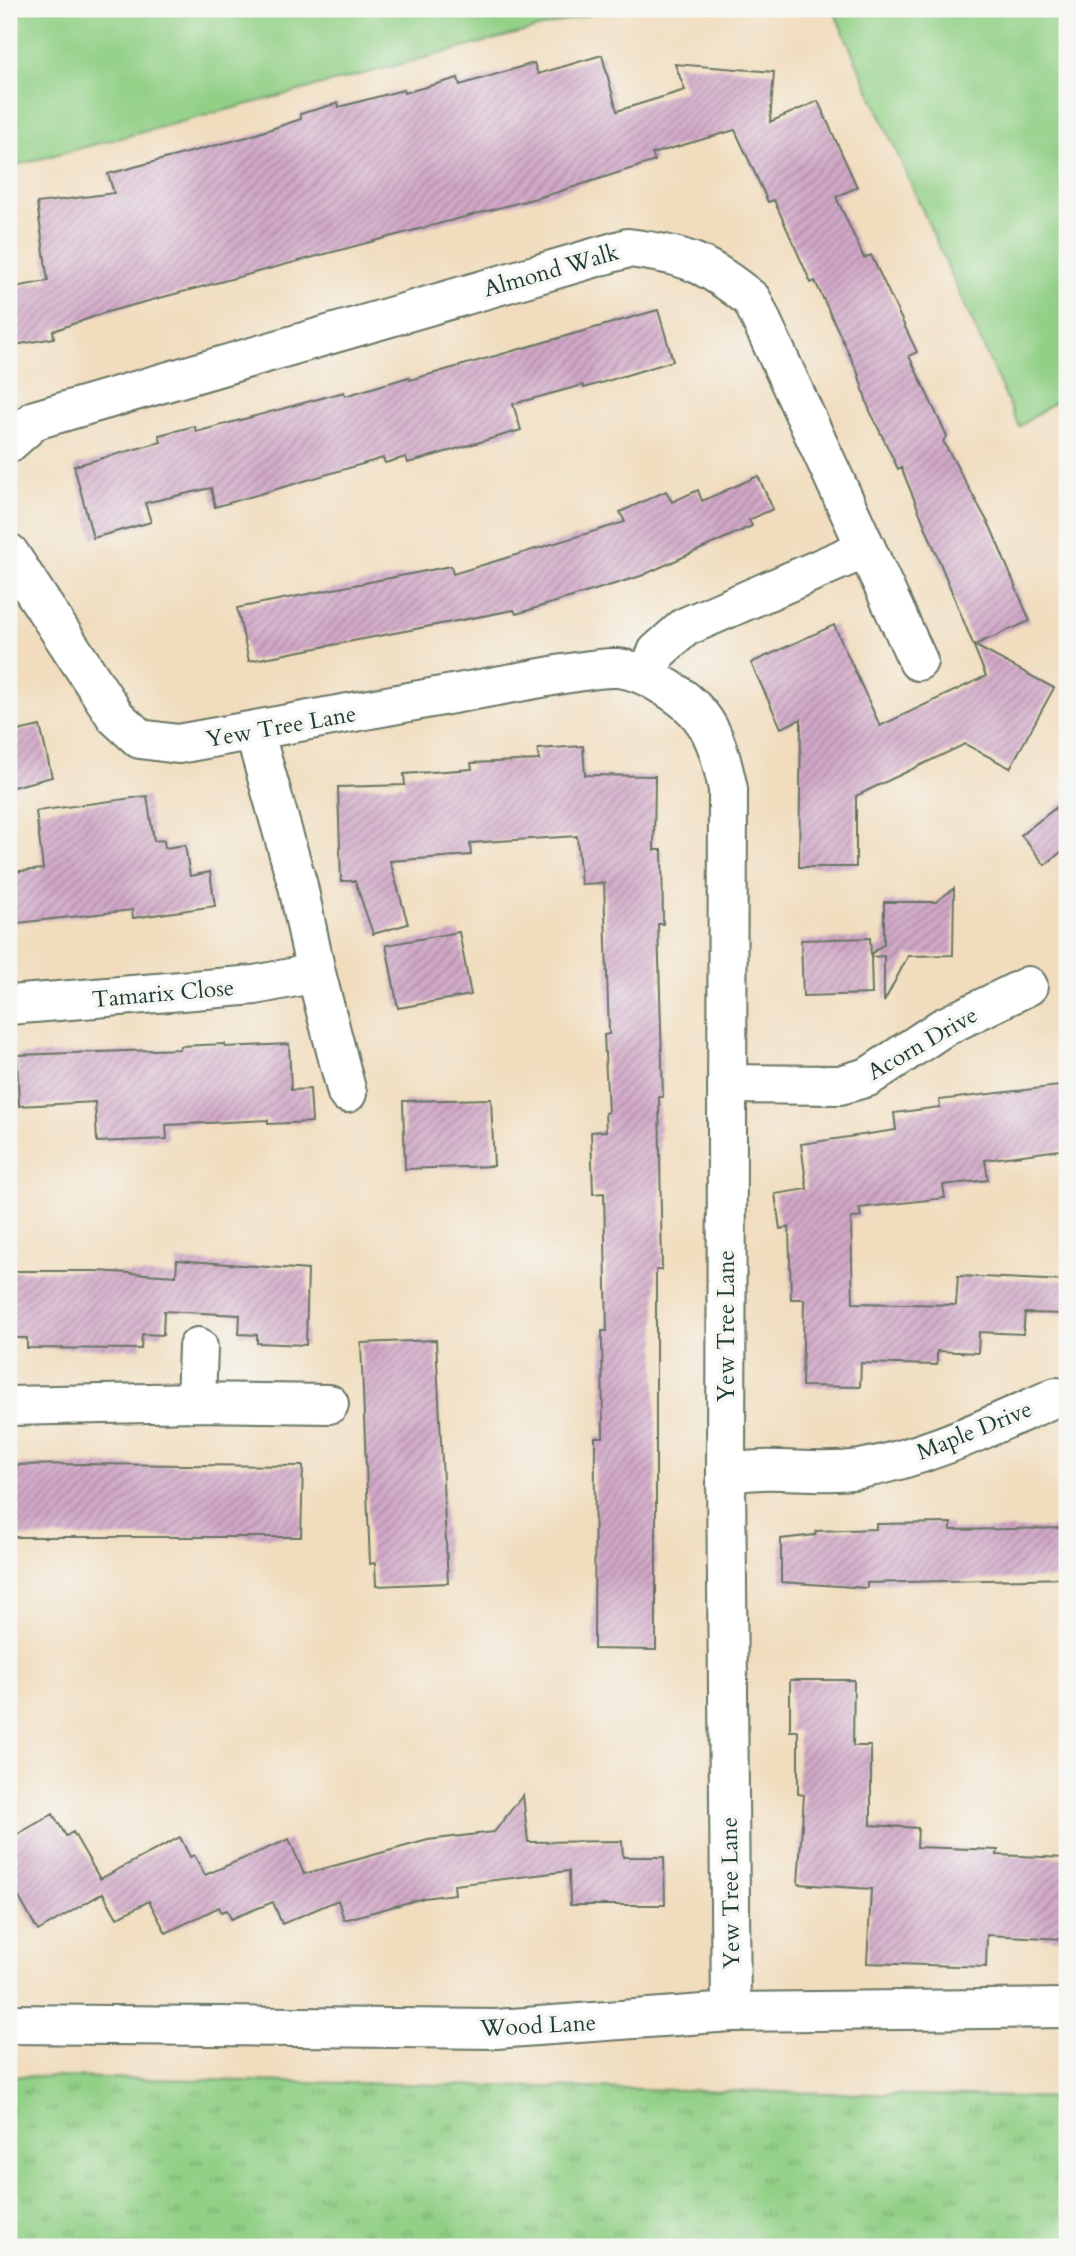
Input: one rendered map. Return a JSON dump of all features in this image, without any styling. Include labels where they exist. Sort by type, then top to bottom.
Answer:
[{"type":"street","name":"Almond Walk","points":[[9,443],[34,420],[628,248],[663,252],[716,270],[752,300],[918,661]]},
{"type":"street","points":[[647,676],[657,652],[685,626],[865,549]]},
{"type":"street","name":"Yew Tree Lane","points":[[9,553],[116,718],[140,739],[178,744],[563,674],[617,668],[647,676],[687,699],[701,714],[718,744],[728,789],[726,1474],[731,2012]]},
{"type":"street","points":[[254,731],[298,886],[316,973],[347,1093]]},
{"type":"street","name":"Tamarix Close","points":[[9,1005],[255,985],[316,973]]},
{"type":"street","name":"Acorn Drive","points":[[727,1084],[840,1085],[868,1077],[942,1028],[1028,986]]},
{"type":"street","points":[[196,1402],[198,1347]]},
{"type":"street","name":"Maple Drive","points":[[726,1474],[746,1469],[827,1472],[859,1469],[939,1449],[1056,1397]]},
{"type":"street","points":[[9,1406],[196,1402],[329,1404]]},
{"type":"street","name":"Wood Lane","points":[[9,2024],[496,2029],[731,2012],[1067,2008]]},
{"type":"green space","points":[[9,9],[611,9],[9,167]]},
{"type":"green space","points":[[833,9],[1067,9],[1067,393],[1019,427]]},
{"type":"green space","points":[[9,2076],[1067,2098],[1067,2247],[9,2247]]},
{"type":"building","points":[[602,55],[617,111],[685,90],[675,64],[774,72],[770,122],[818,101],[857,187],[836,197],[864,258],[871,255],[917,352],[909,356],[947,436],[943,441],[991,528],[1030,621],[974,645],[1054,688],[1010,768],[965,744],[856,796],[856,867],[799,867],[801,719],[781,728],[751,663],[834,625],[880,726],[986,676],[901,467],[898,469],[869,409],[858,373],[815,281],[811,283],[774,200],[768,202],[735,130],[652,154],[655,161],[555,193],[107,312],[53,331],[54,338],[9,346],[9,288],[48,281],[37,203],[114,193],[108,174],[247,137],[301,119],[300,114],[338,103],[339,107],[458,78],[460,85],[534,63],[538,74]]},
{"type":"building","points":[[658,310],[673,361],[584,388],[583,385],[513,404],[521,430],[408,463],[406,457],[385,463],[383,458],[215,507],[211,488],[145,503],[151,522],[93,538],[74,466],[161,442],[159,435],[195,426],[196,432],[344,392],[345,396],[409,377],[410,380]]},
{"type":"building","points":[[758,476],[773,509],[749,520],[752,526],[641,576],[516,614],[514,610],[249,661],[237,608],[451,566],[453,574],[625,522],[620,512],[666,491],[672,502],[698,490],[702,501]]},
{"type":"building","points":[[40,726],[52,777],[9,788],[9,733]]},
{"type":"building","points":[[583,746],[585,775],[655,776],[654,850],[662,850],[663,924],[658,924],[663,1097],[659,1097],[662,1270],[656,1270],[656,1650],[594,1649],[595,1437],[603,1437],[602,1331],[607,1331],[604,1193],[593,1194],[591,1132],[606,1131],[605,1113],[608,1112],[604,1035],[609,1034],[604,883],[581,884],[577,836],[470,843],[471,855],[390,861],[408,924],[373,934],[355,881],[341,881],[338,787],[405,785],[404,774],[472,769],[471,763],[539,760],[538,749]]},
{"type":"building","points":[[147,796],[154,841],[164,840],[165,848],[185,845],[190,876],[210,872],[215,906],[133,918],[132,910],[9,924],[9,872],[43,869],[36,811]]},
{"type":"building","points":[[1067,799],[1067,847],[1045,865],[1021,835]]},
{"type":"building","points":[[954,888],[953,955],[908,956],[884,1002],[884,956],[871,957],[872,994],[803,996],[801,940],[870,938],[871,954],[884,944],[884,902],[936,902]]},
{"type":"building","points":[[459,932],[471,995],[398,1008],[386,945]]},
{"type":"building","points":[[225,1044],[225,1047],[289,1044],[291,1090],[310,1089],[312,1122],[268,1124],[268,1120],[166,1125],[167,1139],[97,1142],[95,1102],[19,1106],[17,1055],[180,1049],[180,1046]]},
{"type":"building","points":[[1067,1085],[1067,1149],[985,1160],[988,1180],[943,1185],[945,1198],[859,1208],[861,1217],[851,1218],[853,1303],[956,1305],[958,1276],[1067,1281],[1067,1314],[1025,1313],[1023,1334],[979,1332],[978,1353],[937,1351],[937,1365],[861,1363],[860,1387],[802,1386],[804,1299],[791,1299],[789,1227],[780,1229],[775,1194],[807,1189],[801,1144],[896,1130],[894,1113],[940,1107],[939,1100]]},
{"type":"building","points":[[491,1099],[494,1166],[405,1169],[403,1101]]},
{"type":"building","points":[[177,1260],[308,1270],[306,1345],[257,1343],[257,1335],[239,1334],[240,1315],[164,1311],[163,1335],[142,1334],[141,1349],[27,1348],[27,1338],[9,1338],[9,1271],[97,1271],[176,1276]]},
{"type":"building","points":[[436,1340],[448,1583],[376,1586],[375,1563],[370,1564],[361,1343]]},
{"type":"building","points":[[9,1465],[303,1466],[301,1537],[9,1537]]},
{"type":"building","points":[[951,1523],[951,1530],[1067,1528],[1067,1578],[867,1583],[867,1588],[781,1582],[781,1539],[815,1535],[816,1531],[876,1529],[876,1524]]},
{"type":"building","points":[[790,1680],[854,1680],[853,1746],[871,1746],[871,1825],[918,1828],[917,1847],[998,1850],[997,1855],[1066,1858],[1063,1939],[987,1935],[986,1967],[867,1963],[871,1889],[798,1884],[804,1795],[798,1794],[798,1731],[790,1731]]},
{"type":"building","points":[[523,1795],[528,1842],[622,1841],[623,1857],[664,1857],[665,1905],[570,1905],[569,1871],[454,1885],[455,1894],[424,1898],[344,1920],[338,1900],[282,1924],[273,1902],[231,1919],[227,1910],[221,1912],[219,1907],[166,1933],[149,1901],[117,1918],[103,1893],[38,1931],[9,1880],[9,1839],[53,1814],[66,1836],[73,1832],[100,1879],[180,1837],[190,1857],[194,1855],[205,1875],[289,1839],[304,1874],[428,1840],[494,1832]]}]
